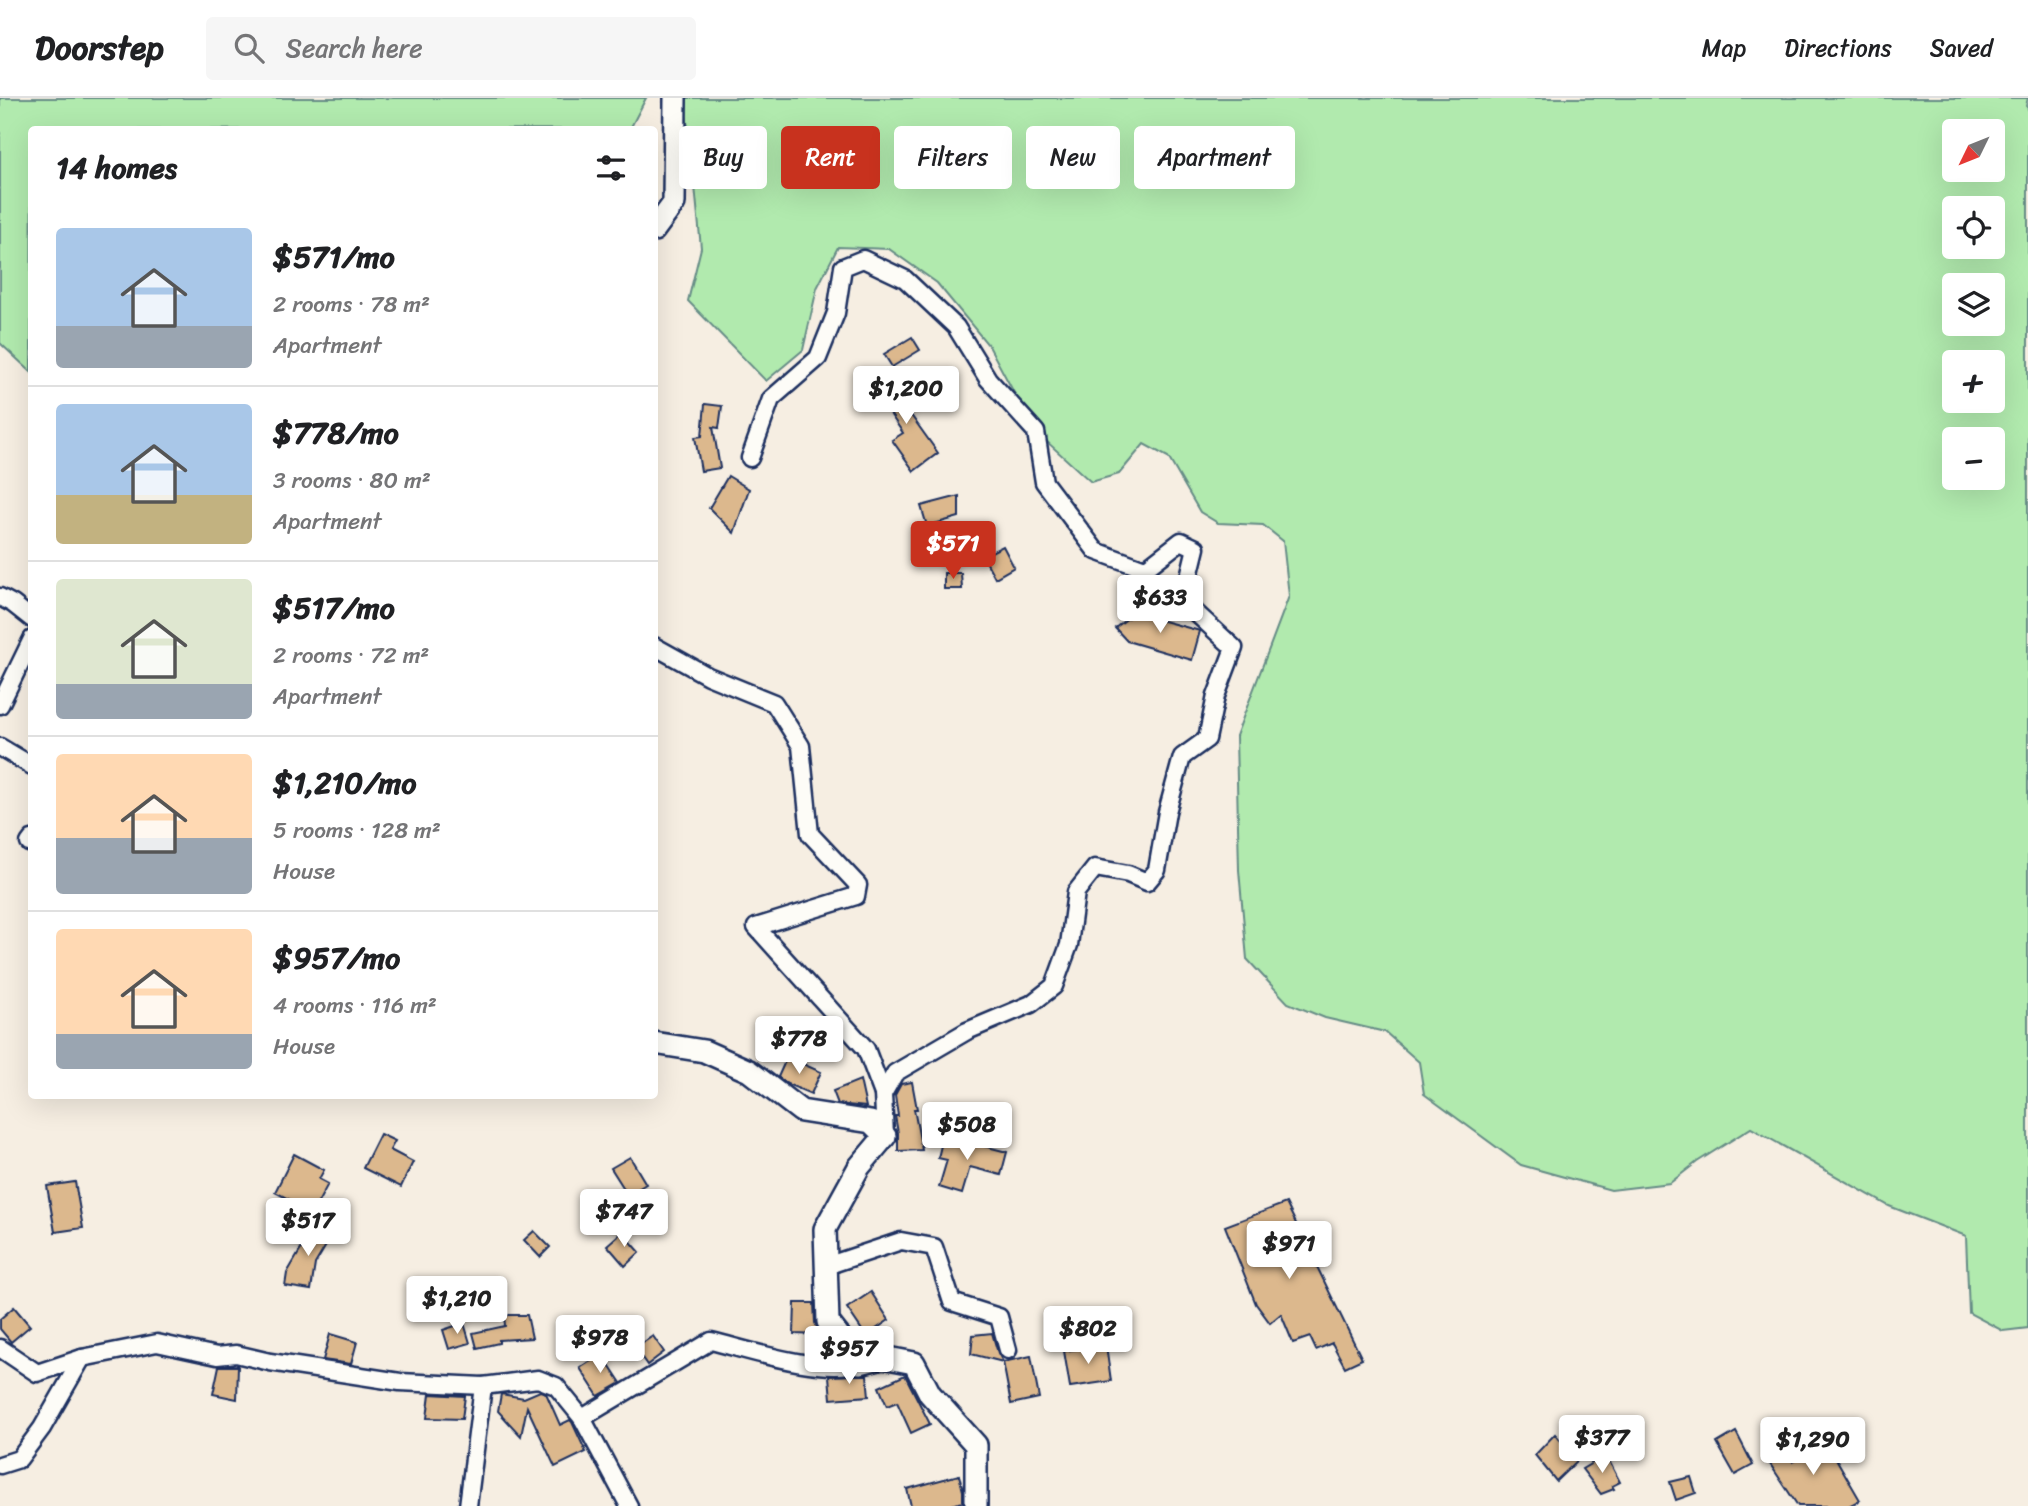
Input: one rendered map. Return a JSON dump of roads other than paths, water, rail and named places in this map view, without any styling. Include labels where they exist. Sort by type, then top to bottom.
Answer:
[{"type":"street","points":[[658,225],[674,203],[675,98]]},
{"type":"street","points":[[750,458],[771,399],[818,358],[836,313],[843,267],[863,259],[905,279],[956,327],[988,379],[1036,432],[1044,482],[1096,551],[1145,569],[1181,541],[1196,548],[1184,597],[1196,613],[1234,648],[1216,696],[1207,739],[1182,757],[1167,812],[1157,870],[1147,882],[1128,874],[1095,868],[1076,892],[1069,944],[1054,986],[1031,1004],[967,1031],[895,1073],[883,1094]]},
{"type":"street","points":[[0,597],[28,616]]},
{"type":"street","points":[[0,705],[28,647]]},
{"type":"street","points":[[658,648],[708,676],[774,703],[801,746],[810,834],[858,886],[856,896],[756,927],[866,1049],[883,1094],[885,1136],[859,1167],[825,1228],[828,1322],[860,1363]]},
{"type":"street","points":[[0,747],[28,764]]},
{"type":"street","points":[[658,1044],[704,1051],[749,1071],[801,1111],[871,1122],[885,1136]]},
{"type":"street","points":[[826,1266],[901,1241],[934,1247],[952,1302],[999,1317],[1008,1350]]},
{"type":"street","points":[[582,1418],[711,1341],[787,1360],[845,1367],[883,1357],[914,1363],[930,1394],[976,1445],[976,1506]]},
{"type":"street","points":[[0,1348],[37,1373],[82,1358],[157,1343],[217,1356],[236,1354],[270,1362],[400,1382],[482,1385],[538,1379],[556,1386],[582,1418],[628,1506]]},
{"type":"street","points":[[0,1465],[19,1460],[42,1428],[82,1358]]},
{"type":"street","points":[[468,1506],[482,1385]]}]
